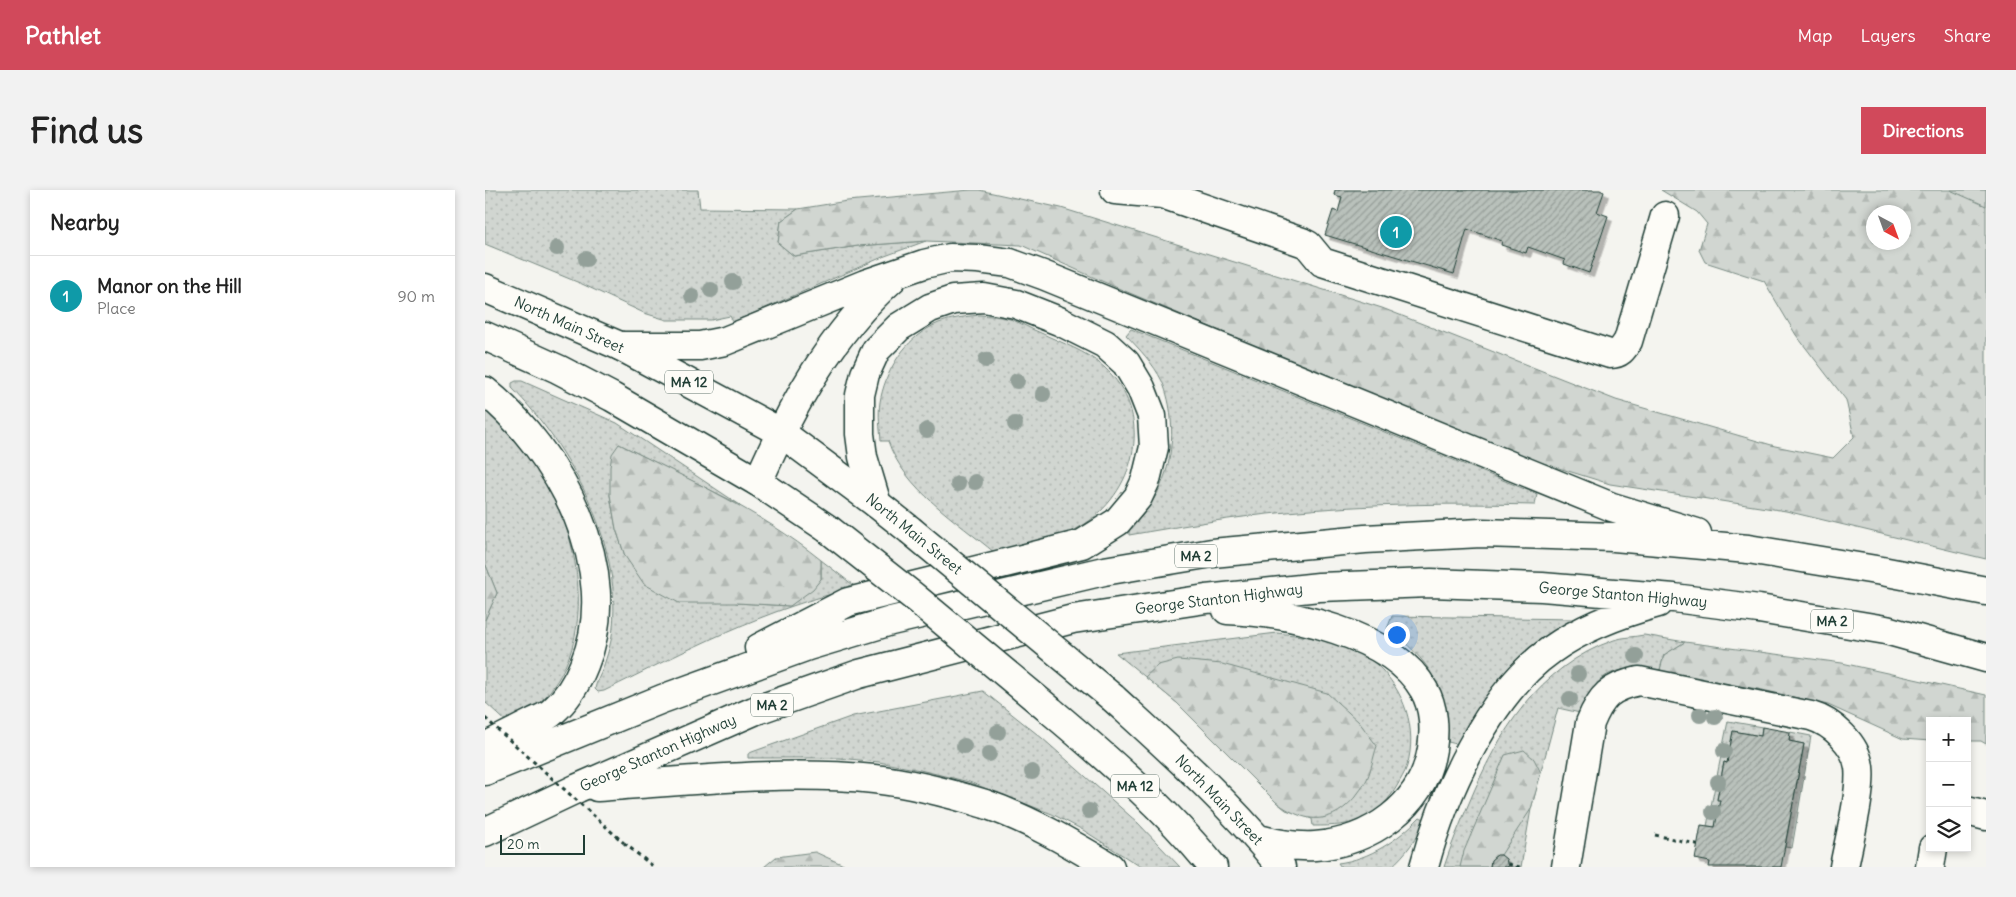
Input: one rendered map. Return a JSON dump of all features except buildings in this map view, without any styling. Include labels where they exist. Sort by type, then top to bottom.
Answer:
[{"type":"main road","points":[[1115,190],[1161,192],[1303,242],[1311,248],[1322,262],[1610,354],[1616,354],[1623,349],[1628,341],[1665,216]]},
{"type":"main road","points":[[620,346],[700,346],[725,341],[865,284],[924,264],[950,258],[1010,263],[1043,274],[1612,507],[1748,549]]},
{"type":"main road","points":[[758,482],[794,405],[831,347],[877,292],[897,273]]},
{"type":"main road","name":"North Main Street","points":[[485,288],[620,346],[780,432],[910,530],[1113,698],[1174,753],[1259,839],[1281,867]]},
{"type":"main road","points":[[662,699],[848,602],[1082,544],[1117,522],[1138,497],[1146,480],[1154,447],[1152,416],[1141,388],[1126,363],[1105,344],[1059,321],[1016,304],[984,298],[953,300],[930,308],[899,327],[876,350],[865,374],[860,395],[860,434],[863,457],[877,504]]},
{"type":"main road","name":"MA 12","points":[[485,336],[558,369],[612,397],[758,482],[828,529],[1051,711],[1136,786],[1187,837],[1213,867]]},
{"type":"main road","points":[[485,391],[503,405],[530,435],[559,477],[577,516],[593,563],[597,613],[591,649],[576,685],[552,713],[485,747]]},
{"type":"main road","name":"MA 2","points":[[485,771],[662,699],[808,646],[891,621],[1104,571],[1212,553],[1365,539],[1481,532],[1614,538],[1748,549],[1882,571],[1986,592]]},
{"type":"main road","name":"George Stanton Highway","points":[[485,832],[578,788],[754,711],[859,674],[1073,619],[1207,599],[1319,587],[1431,583],[1542,587],[1674,598],[1759,609],[1886,630],[1986,658]]},
{"type":"main road","points":[[1422,861],[1447,800],[1484,725],[1521,676],[1552,649],[1586,630],[1621,613],[1674,598]]},
{"type":"main road","points":[[1165,605],[1273,614],[1336,629],[1383,651],[1408,671],[1425,691],[1431,706],[1433,724],[1431,754],[1427,768],[1414,795],[1402,808],[1369,833],[1351,839],[1317,846],[1280,844],[1259,839]]},
{"type":"main road","points":[[1566,867],[1590,723],[1602,699],[1610,691],[1623,684],[1639,681],[1811,716],[1821,719],[1835,728],[1855,756],[1859,766],[1859,784],[1844,867]]},
{"type":"main road","points":[[578,788],[805,775],[876,779],[936,791],[986,805],[1058,836],[1110,867]]},
{"type":"main road","points":[[1971,812],[1986,816]]},
{"type":"main road","points":[[1930,867],[1932,852]]},
{"type":"path","points":[[485,718],[624,843],[654,867]]},
{"type":"path","points":[[1655,835],[1701,845]]},
{"type":"path","points":[[1508,864],[1519,867]]},
{"type":"green space","points":[[485,190],[698,190],[700,208],[798,209],[781,221],[778,243],[794,256],[858,246],[926,241],[885,256],[733,322],[730,316],[711,320],[667,320],[644,313],[582,284],[485,244]]},
{"type":"green space","points":[[971,190],[979,190],[1061,208],[1382,308],[1616,400],[1775,446],[1833,458],[1854,437],[1846,400],[1796,335],[1764,281],[1705,262],[1699,250],[1707,224],[1697,212],[1661,190],[1986,190],[1986,559],[1786,511],[1610,484],[1507,452],[1113,286],[1021,245],[926,241],[858,246],[794,256],[778,243],[781,221],[798,209],[847,201]]},
{"type":"green space","points":[[1950,190],[1986,190],[1986,206]]},
{"type":"green space","points":[[979,315],[1014,320],[1097,361],[1120,385],[1130,406],[1134,427],[1133,449],[1127,471],[1117,491],[1103,509],[1085,524],[1064,535],[995,553],[933,503],[919,489],[906,474],[888,441],[881,441],[879,422],[882,391],[890,370],[902,351],[918,335],[939,323]]},
{"type":"green space","points":[[1131,329],[1537,494],[1535,505],[1411,505],[1318,509],[1227,519],[1129,535],[1129,529],[1150,506],[1163,479],[1171,450],[1172,434],[1170,409],[1164,386],[1150,362],[1126,335]]},
{"type":"green space","points":[[522,381],[617,423],[740,505],[619,444],[610,495],[616,529],[625,556],[736,603],[790,606],[821,579],[821,560],[857,588],[791,606],[759,618],[696,646],[604,691],[598,692],[595,689],[608,653],[613,627],[613,594],[609,562],[600,529],[588,498],[572,467],[554,439],[534,412],[512,388],[512,383]]},
{"type":"green space","points":[[485,407],[519,444],[548,484],[565,524],[577,574],[577,625],[572,648],[563,670],[550,691],[533,709],[511,726],[485,702],[485,620],[497,593],[485,563]]},
{"type":"green space","points":[[619,444],[723,497],[798,542],[821,560],[821,579],[813,589],[790,606],[736,603],[679,603],[644,584],[625,556],[616,529],[610,495],[610,467],[612,454]]},
{"type":"green space","points":[[485,563],[497,593],[485,620]]},
{"type":"green space","points":[[1392,616],[1573,619],[1573,621],[1534,644],[1505,672],[1482,706],[1461,745],[1448,742],[1447,723],[1440,691],[1425,664],[1402,640],[1387,629]]},
{"type":"green space","points":[[1277,633],[1330,641],[1355,650],[1377,665],[1395,686],[1401,698],[1406,711],[1411,738],[1407,766],[1397,786],[1381,807],[1355,822],[1341,825],[1313,826],[1312,819],[1286,810],[1177,703],[1116,653]]},
{"type":"green space","points":[[1644,635],[1685,642],[1664,655],[1660,670],[1631,669],[1610,674],[1602,679],[1594,687],[1580,713],[1558,708],[1531,809],[1521,867],[1444,867],[1480,777],[1493,752],[1524,705],[1542,685],[1563,667],[1587,652],[1614,640]]},
{"type":"green space","points":[[1685,642],[1842,663],[1986,695],[1986,744],[1981,741],[1971,741],[1971,717],[1926,717],[1926,741],[1903,739],[1828,705],[1758,689],[1669,675],[1660,670],[1664,655]]},
{"type":"green space","points":[[1178,660],[1222,664],[1327,693],[1359,722],[1377,746],[1369,775],[1356,796],[1336,813],[1314,818],[1289,811],[1276,802],[1177,703],[1145,677],[1158,665]]},
{"type":"green space","points":[[983,691],[1042,738],[1138,823],[1180,867],[1141,867],[1083,830],[1052,814],[969,782],[879,762],[839,758],[748,758],[748,754],[752,752],[853,716]]},
{"type":"green space","points":[[1728,721],[1762,727],[1761,736],[1733,731],[1727,763],[1724,762],[1717,799],[1720,800],[1715,827],[1707,826]]},
{"type":"green space","points":[[1790,732],[1811,736],[1792,848],[1785,847],[1804,744],[1789,741]]},
{"type":"green space","points":[[1524,750],[1534,759],[1541,773],[1531,809],[1501,855],[1495,856],[1491,860],[1490,867],[1460,867],[1464,851],[1505,755]]},
{"type":"green space","points":[[1420,817],[1426,820],[1419,833],[1391,867],[1341,867],[1338,863],[1350,861],[1383,847],[1393,841]]},
{"type":"green space","points":[[815,852],[848,867],[764,867],[776,857]]},
{"type":"place","name":"Manor on the Hill","points":[[1396,232]]}]
